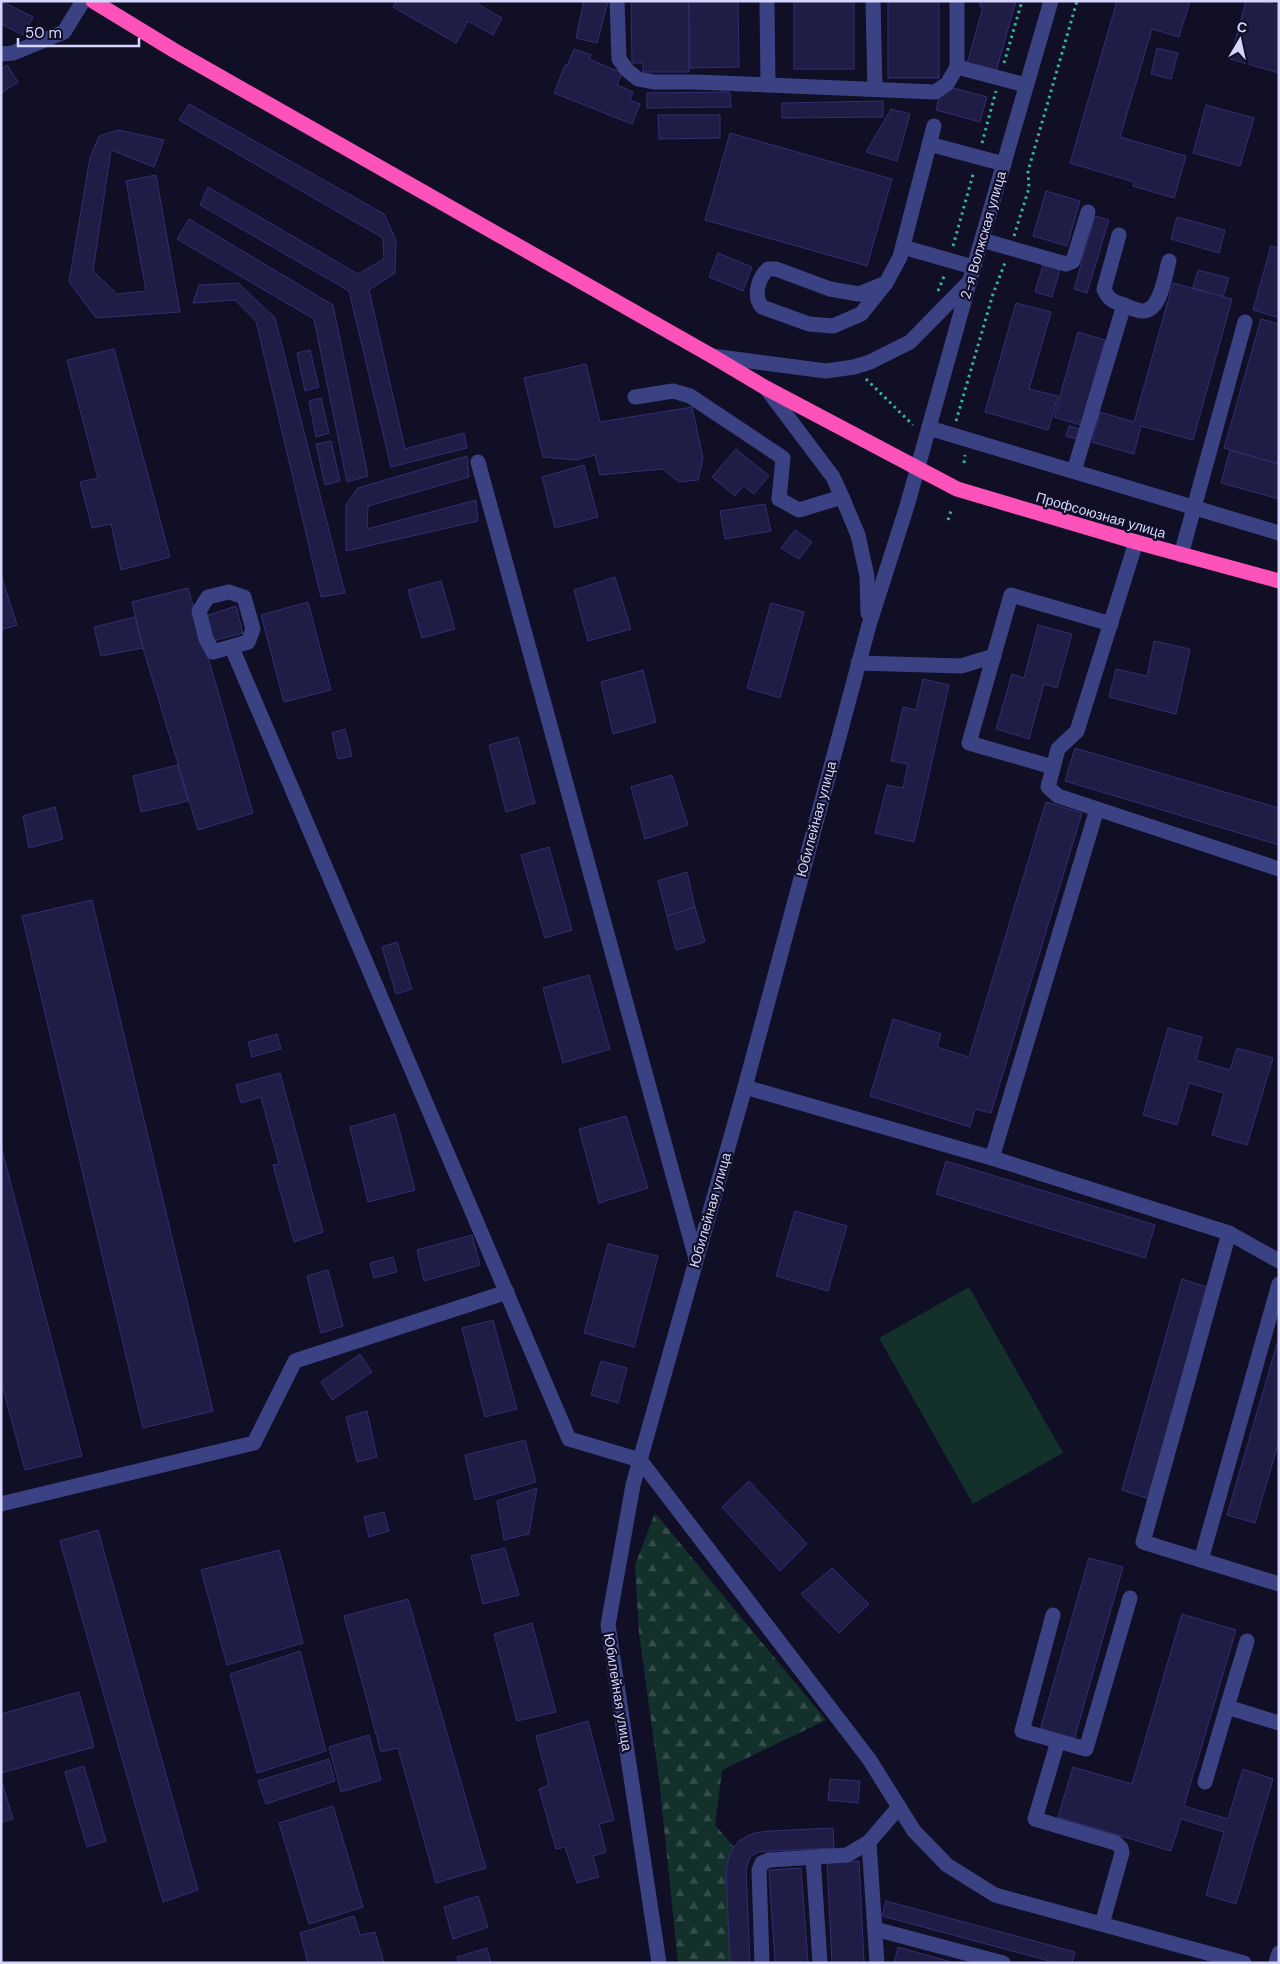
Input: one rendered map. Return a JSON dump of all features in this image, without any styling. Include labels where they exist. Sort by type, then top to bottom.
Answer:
[{"type":"highway","name":"Профсоюзная улица","points":[[93,1],[175,51],[766,388],[918,470],[957,489],[1181,555],[1279,581]]},
{"type":"street","points":[[1,54],[13,53],[64,32],[84,1]]},
{"type":"street","points":[[617,1],[619,59],[627,70],[638,79],[654,82],[935,92],[946,84],[957,67],[957,1]]},
{"type":"street","points":[[767,1],[768,85]]},
{"type":"street","points":[[873,1],[875,89]]},
{"type":"street","name":"2-я Волжская улица","points":[[918,470],[1050,1]]},
{"type":"street","points":[[957,67],[1026,85]]},
{"type":"street","points":[[886,283],[859,294],[830,289],[776,269],[768,269],[763,274],[756,294],[757,301],[762,307],[809,324],[833,326],[861,314],[886,283],[900,257],[934,126]]},
{"type":"street","points":[[929,144],[1004,164]]},
{"type":"street","points":[[982,240],[1066,264],[1073,261],[1088,212]]},
{"type":"street","points":[[1119,235],[1104,289],[1107,297],[1114,302],[1143,311],[1153,308],[1158,301],[1169,261]]},
{"type":"street","points":[[712,356],[826,371],[854,367],[870,362],[910,342],[972,274],[950,261],[903,247]]},
{"type":"street","points":[[1074,471],[1124,305]]},
{"type":"street","points":[[1181,555],[1245,322]]},
{"type":"street","points":[[766,388],[833,477],[842,497],[858,536],[867,576],[869,625]]},
{"type":"street","points":[[635,397],[673,391],[690,396],[783,458],[779,499],[799,510],[842,497]]},
{"type":"street","points":[[929,428],[1279,533]]},
{"type":"street","points":[[478,462],[696,1260]]},
{"type":"street","name":"Юбилейная улица","points":[[659,1963],[608,1625],[633,1485],[745,1086],[858,662],[918,470]]},
{"type":"street","points":[[1136,542],[1077,731],[1058,749],[1048,787],[1058,796],[1279,869]]},
{"type":"street","points":[[1053,767],[969,743],[1011,595],[1110,624]]},
{"type":"street","points":[[232,648],[569,1439],[640,1460],[869,1759],[914,1831],[947,1865],[995,1895],[1102,1924],[1211,1959],[1244,1963]]},
{"type":"street","points":[[858,662],[961,666],[994,656]]},
{"type":"street","points":[[992,1158],[1097,809]]},
{"type":"street","points":[[745,1086],[992,1158],[1229,1233],[1279,1261]]},
{"type":"street","points":[[1229,1233],[1143,1542],[1279,1584]]},
{"type":"street","points":[[1201,1560],[1279,1284]]},
{"type":"street","points":[[1,1504],[254,1443],[295,1361],[507,1292]]},
{"type":"street","points":[[1053,1615],[1022,1731],[1086,1749],[1130,1598]]},
{"type":"street","points":[[1205,1782],[1247,1641]]},
{"type":"street","points":[[1227,1708],[1279,1722]]},
{"type":"street","points":[[1058,1741],[1035,1819],[1116,1843],[1121,1848],[1122,1853],[1102,1924]]},
{"type":"street","points":[[762,1963],[759,1870],[762,1864],[768,1860],[846,1855],[869,1842],[899,1807]]},
{"type":"street","points":[[869,1842],[877,1963]]},
{"type":"street","points":[[813,1857],[820,1963]]},
{"type":"street","points":[[875,1929],[1003,1963]]},
{"type":"street","points":[[1276,1963],[1279,1952]]},
{"type":"path","points":[[935,297],[950,261],[952,248],[1022,1]]},
{"type":"path","points":[[952,435],[992,294],[1011,248],[1029,188],[1028,171],[1078,1]]},
{"type":"path","points":[[865,378],[914,426]]},
{"type":"path","points":[[964,463],[966,455]]},
{"type":"path","points":[[948,520],[951,511]]},
{"type":"green space","points":[[969,1287],[1063,1453],[973,1504],[879,1338]]},
{"type":"green space","points":[[655,1513],[826,1720],[722,1770],[715,1825],[734,1847],[729,1856],[726,1870],[730,1963],[678,1963],[659,1779],[639,1633],[635,1565]]},
{"type":"building","points":[[1,1],[33,17],[23,35],[1,24]]},
{"type":"building","points":[[396,1],[479,1],[478,4],[502,18],[493,35],[468,21],[456,43],[393,7]]},
{"type":"building","points":[[584,1],[608,1],[597,43],[576,38]]},
{"type":"building","points":[[631,1],[689,1],[689,72],[643,72],[643,63],[632,63]]},
{"type":"building","points":[[689,1],[738,1],[739,67],[690,68]]},
{"type":"building","points":[[794,1],[854,1],[854,69],[794,69]]},
{"type":"building","points":[[888,1],[939,1],[939,78],[888,78]]},
{"type":"building","points":[[981,1],[1016,1],[995,75],[966,67],[983,7],[980,7]]},
{"type":"building","points":[[1117,1],[1190,1],[1179,37],[1152,29],[1120,137],[1186,156],[1174,198],[1133,186],[1134,182],[1070,163]]},
{"type":"building","points":[[1246,1],[1262,1],[1279,6],[1279,73],[1230,59]]},
{"type":"building","points":[[1157,48],[1178,53],[1171,79],[1151,74]]},
{"type":"building","points":[[574,49],[591,55],[589,59],[622,73],[617,85],[633,92],[630,100],[640,104],[632,124],[554,93],[565,65],[567,66]]},
{"type":"building","points":[[7,65],[18,82],[1,93],[1,69]]},
{"type":"building","points":[[950,87],[987,97],[980,122],[936,110],[940,93]]},
{"type":"building","points":[[730,92],[731,107],[647,108],[647,93]]},
{"type":"building","points":[[883,101],[883,117],[782,118],[782,103]]},
{"type":"building","points":[[189,104],[384,214],[396,240],[395,273],[369,290],[405,449],[464,433],[467,448],[391,467],[349,291],[200,205],[208,187],[358,274],[384,259],[383,238],[179,120]]},
{"type":"building","points":[[1206,105],[1254,118],[1240,166],[1193,153]]},
{"type":"building","points":[[891,109],[910,114],[897,161],[866,152]]},
{"type":"building","points":[[658,115],[720,115],[720,138],[659,139]]},
{"type":"building","points":[[118,130],[164,140],[154,167],[111,150],[93,271],[117,294],[146,291],[126,181],[156,175],[180,312],[96,318],[69,282],[90,158],[99,136]]},
{"type":"building","points":[[730,133],[892,179],[867,266],[705,220]]},
{"type":"building","points":[[1046,191],[1080,201],[1067,246],[1033,236]]},
{"type":"building","points":[[1095,216],[1109,220],[1087,293],[1074,289]]},
{"type":"building","points":[[1177,217],[1225,230],[1219,253],[1171,239]]},
{"type":"building","points":[[189,219],[333,305],[368,476],[347,482],[314,319],[177,239]]},
{"type":"building","points":[[1271,246],[1279,248],[1279,318],[1253,310]]},
{"type":"building","points":[[718,253],[752,267],[743,291],[709,277]]},
{"type":"building","points":[[1043,265],[1060,270],[1052,297],[1035,292]]},
{"type":"building","points":[[1198,270],[1229,278],[1223,297],[1193,288]]},
{"type":"building","points":[[238,283],[275,318],[345,593],[321,597],[256,321],[235,300],[193,303],[199,285]]},
{"type":"building","points":[[1173,283],[1232,299],[1193,440],[1141,426],[1134,454],[1092,442],[1100,412],[1134,422]]},
{"type":"building","points":[[1016,303],[1051,312],[1029,389],[1058,396],[1048,430],[985,412]]},
{"type":"building","points":[[1261,319],[1279,324],[1279,464],[1224,448]]},
{"type":"building","points":[[1078,332],[1105,340],[1081,425],[1054,417]]},
{"type":"building","points":[[114,349],[170,557],[121,570],[111,524],[92,528],[80,482],[98,478],[67,360]]},
{"type":"building","points":[[310,350],[319,387],[305,391],[297,353]]},
{"type":"building","points":[[586,364],[600,422],[692,407],[703,458],[698,480],[679,482],[663,469],[600,475],[595,455],[576,460],[543,457],[524,378]]},
{"type":"building","points":[[321,398],[329,433],[316,437],[309,401]]},
{"type":"building","points":[[1069,426],[1080,429],[1077,439],[1066,436]]},
{"type":"building","points":[[331,441],[340,481],[325,485],[316,444]]},
{"type":"building","points":[[736,449],[769,476],[754,494],[743,486],[735,496],[712,477]]},
{"type":"building","points":[[1230,450],[1279,464],[1279,499],[1221,483]]},
{"type":"building","points":[[467,456],[469,477],[368,506],[367,529],[476,500],[478,521],[346,551],[346,505],[358,488]]},
{"type":"building","points":[[584,465],[598,517],[555,528],[542,477]]},
{"type":"building","points":[[765,504],[771,531],[725,539],[720,511]]},
{"type":"building","points":[[795,530],[812,542],[799,559],[781,548]]},
{"type":"building","points":[[1,575],[17,625],[1,630]]},
{"type":"building","points":[[615,577],[631,629],[588,641],[574,590]]},
{"type":"building","points":[[441,581],[455,629],[422,638],[408,590]]},
{"type":"building","points":[[188,588],[253,813],[198,830],[143,648],[132,602]]},
{"type":"building","points":[[308,602],[331,690],[284,702],[261,615]]},
{"type":"building","points":[[771,603],[804,612],[780,698],[747,688]]},
{"type":"building","points":[[236,606],[243,633],[213,641],[206,616]]},
{"type":"building","points":[[135,617],[143,648],[101,656],[94,627]]},
{"type":"building","points":[[1038,625],[1072,634],[1057,688],[1044,684],[1029,739],[996,729],[1012,674],[1024,678]]},
{"type":"building","points":[[1154,641],[1190,649],[1176,714],[1109,697],[1116,669],[1147,676]]},
{"type":"building","points":[[643,670],[656,722],[613,734],[601,682]]},
{"type":"building","points":[[923,679],[949,685],[914,842],[875,833],[887,785],[903,788],[908,764],[891,761],[903,707],[916,710]]},
{"type":"building","points":[[345,729],[352,756],[338,759],[332,733]]},
{"type":"building","points":[[518,737],[535,803],[506,812],[489,745]]},
{"type":"building","points":[[1075,748],[1279,808],[1279,845],[1065,781]]},
{"type":"building","points":[[178,765],[188,801],[141,812],[133,776]]},
{"type":"building","points":[[672,775],[688,825],[645,839],[631,787]]},
{"type":"building","points":[[1046,802],[1082,813],[991,1113],[975,1109],[970,1127],[870,1096],[893,1019],[941,1034],[937,1047],[969,1057]]},
{"type":"building","points":[[55,807],[63,839],[29,848],[23,816]]},
{"type":"building","points":[[549,847],[572,930],[545,938],[521,855]]},
{"type":"building","points":[[687,872],[695,907],[667,916],[658,881]]},
{"type":"building","points":[[92,900],[213,1411],[143,1428],[22,916]]},
{"type":"building","points":[[695,907],[705,942],[676,950],[667,916]]},
{"type":"building","points":[[397,942],[412,989],[396,994],[382,947]]},
{"type":"building","points":[[589,975],[610,1049],[563,1063],[543,988]]},
{"type":"building","points":[[1168,1028],[1202,1037],[1196,1060],[1230,1070],[1237,1048],[1273,1058],[1247,1145],[1212,1135],[1224,1093],[1189,1083],[1177,1125],[1143,1115]]},
{"type":"building","points":[[277,1034],[281,1049],[252,1057],[248,1042]]},
{"type":"building","points":[[280,1073],[323,1232],[294,1242],[273,1165],[279,1164],[261,1097],[241,1103],[236,1085]]},
{"type":"building","points":[[395,1114],[415,1190],[368,1202],[350,1127]]},
{"type":"building","points":[[626,1116],[648,1188],[599,1203],[579,1129]]},
{"type":"building","points":[[1,1146],[82,1456],[25,1470],[1,1381]]},
{"type":"building","points":[[946,1161],[1155,1225],[1145,1258],[936,1194]]},
{"type":"building","points":[[795,1211],[847,1226],[828,1291],[776,1276]]},
{"type":"building","points":[[472,1235],[480,1265],[424,1281],[417,1250]]},
{"type":"building","points":[[608,1244],[658,1256],[634,1347],[584,1333]]},
{"type":"building","points":[[393,1257],[397,1272],[374,1278],[370,1263]]},
{"type":"building","points":[[328,1270],[343,1326],[321,1333],[307,1276]]},
{"type":"building","points":[[1182,1279],[1210,1288],[1149,1499],[1122,1490]]},
{"type":"building","points":[[493,1320],[517,1409],[485,1417],[462,1328]]},
{"type":"building","points":[[1279,1337],[1279,1441],[1255,1523],[1227,1515]]},
{"type":"building","points":[[360,1354],[372,1372],[332,1400],[321,1382]]},
{"type":"building","points":[[601,1361],[627,1368],[618,1403],[591,1395]]},
{"type":"building","points":[[367,1411],[377,1457],[357,1462],[346,1417]]},
{"type":"building","points":[[525,1440],[536,1482],[475,1500],[465,1455]]},
{"type":"building","points":[[749,1481],[807,1544],[780,1571],[722,1507]]},
{"type":"building","points":[[537,1488],[529,1534],[504,1540],[497,1501]]},
{"type":"building","points":[[384,1512],[389,1531],[369,1537],[364,1517]]},
{"type":"building","points":[[98,1530],[198,1890],[163,1902],[60,1541]]},
{"type":"building","points":[[505,1548],[519,1595],[483,1604],[471,1556]]},
{"type":"building","points":[[279,1550],[303,1643],[227,1665],[201,1570]]},
{"type":"building","points":[[1089,1558],[1123,1567],[1074,1740],[1040,1730]]},
{"type":"building","points":[[832,1568],[869,1604],[839,1633],[801,1594]]},
{"type":"building","points":[[408,1599],[486,1868],[436,1883],[398,1748],[381,1752],[344,1616]]},
{"type":"building","points":[[1182,1614],[1236,1630],[1184,1806],[1228,1819],[1243,1769],[1273,1779],[1236,1904],[1206,1895],[1224,1832],[1181,1819],[1171,1851],[1058,1817],[1073,1767],[1132,1784]]},
{"type":"building","points":[[532,1623],[556,1712],[517,1721],[494,1634]]},
{"type":"building","points":[[300,1651],[326,1751],[257,1773],[230,1674]]},
{"type":"building","points":[[79,1692],[94,1747],[1,1773],[1,1714]]},
{"type":"building","points":[[588,1721],[614,1820],[599,1824],[606,1852],[593,1856],[599,1877],[577,1883],[565,1847],[556,1849],[539,1789],[549,1785],[536,1736]]},
{"type":"building","points":[[369,1735],[381,1780],[341,1792],[329,1747]]},
{"type":"building","points":[[329,1759],[335,1781],[266,1804],[258,1781]]},
{"type":"building","points":[[84,1766],[106,1841],[87,1847],[65,1772]]},
{"type":"building","points":[[1,1779],[13,1819],[1,1822]]},
{"type":"building","points":[[830,1779],[860,1781],[858,1803],[828,1800]]},
{"type":"building","points":[[333,1806],[363,1907],[309,1924],[279,1823]]},
{"type":"building","points":[[833,1828],[834,1848],[758,1852],[750,1857],[746,1869],[750,1963],[730,1963],[726,1870],[729,1856],[734,1847],[740,1840],[754,1833]]},
{"type":"building","points":[[859,1861],[864,1963],[832,1963],[827,1862]]},
{"type":"building","points":[[801,1868],[808,1963],[775,1963],[769,1870]]},
{"type":"building","points":[[478,1896],[488,1927],[453,1939],[444,1907]]},
{"type":"building","points":[[886,1901],[1075,1952],[1072,1963],[1057,1963],[882,1916]]},
{"type":"building","points":[[354,1916],[360,1935],[375,1932],[384,1963],[308,1963],[300,1933]]},
{"type":"building","points":[[898,1947],[955,1963],[894,1963]]},
{"type":"building","points":[[487,1948],[491,1963],[459,1963],[457,1957]]}]
